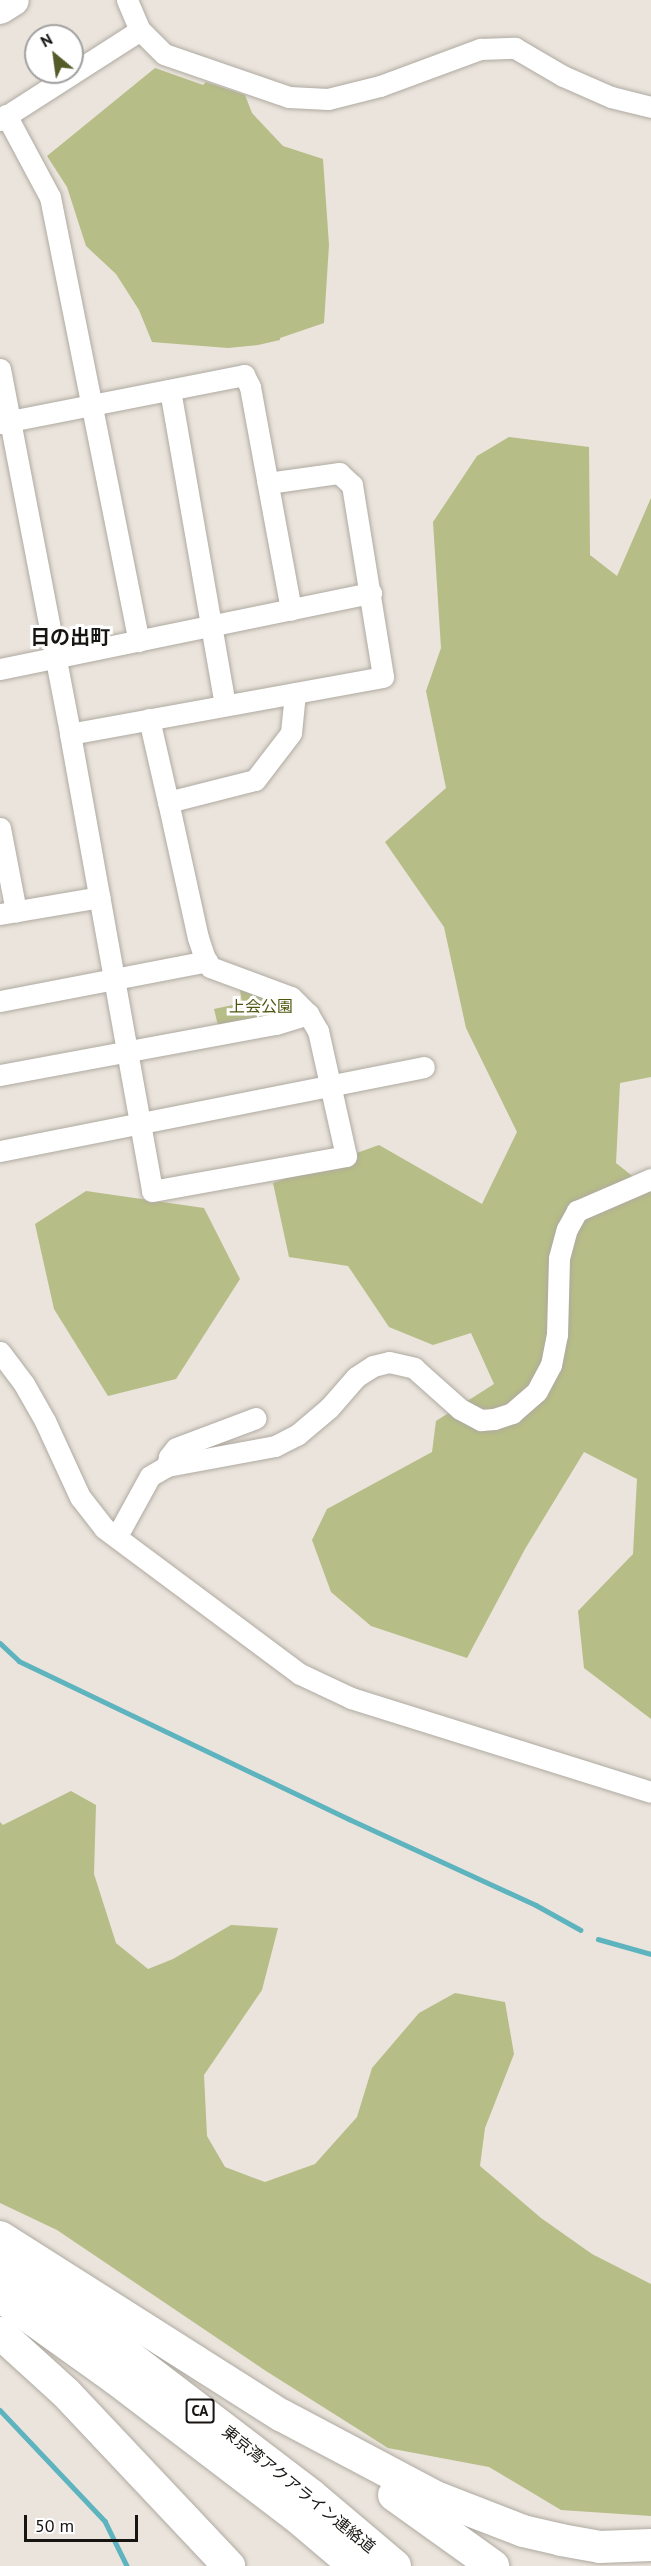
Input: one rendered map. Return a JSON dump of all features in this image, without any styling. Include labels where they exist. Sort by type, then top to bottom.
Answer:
[{"type":"highway","points":[[0,8],[13,0]]},
{"type":"highway","points":[[0,2237],[281,2415],[438,2498],[523,2531],[600,2547],[651,2545]]},
{"type":"highway","name":"東京湾アクアライン連絡道","points":[[0,2262],[130,2357],[282,2474],[395,2566]]},
{"type":"highway","name":"東京湾アクアライン連絡道","points":[[0,2295],[116,2379],[296,2516],[355,2566]]},
{"type":"highway","points":[[0,2333],[66,2393],[229,2566]]},
{"type":"highway","points":[[281,2415],[317,2447],[413,2507],[493,2566]]},
{"type":"highway","points":[[183,2517],[244,2566]]},
{"type":"street","points":[[127,0],[140,30],[164,54],[289,97],[328,99],[380,86],[480,49],[515,48],[563,76],[611,97],[651,107]]},
{"type":"street","points":[[139,641],[50,197],[3,118],[140,30]]},
{"type":"street","points":[[0,369],[6,422],[70,734],[152,1191],[345,1156],[318,1031],[308,1014],[291,998],[210,967],[207,961],[198,938],[149,718]]},
{"type":"street","points":[[6,422],[244,375],[250,387],[291,610]]},
{"type":"street","points":[[170,390],[225,704]]},
{"type":"street","points":[[70,734],[383,677],[352,485],[345,476],[339,473],[274,482],[267,480]]},
{"type":"street","points":[[0,669],[371,593]]},
{"type":"street","points":[[168,802],[255,780],[291,733],[295,693]]},
{"type":"street","points":[[0,828],[8,913],[100,897]]},
{"type":"street","points":[[0,1001],[207,961]]},
{"type":"street","points":[[0,1075],[276,1024],[308,1014]]},
{"type":"street","points":[[0,1151],[424,1066]]},
{"type":"street","points":[[117,1536],[150,1476],[167,1466],[275,1446],[305,1428],[329,1408],[356,1377],[373,1366],[389,1362],[414,1368],[460,1409],[481,1420],[512,1413],[537,1391],[551,1365],[557,1335],[559,1258],[567,1229],[577,1211],[651,1179]]},
{"type":"street","points":[[0,1352],[24,1384],[45,1421],[80,1497],[104,1528],[300,1674],[328,1689],[568,1768],[651,1792]]},
{"type":"street","points":[[167,1466],[169,1457],[176,1448],[256,1418]]},
{"type":"green space","points":[[155,68],[203,85],[206,82],[245,95],[252,113],[283,146],[323,159],[329,245],[324,323],[280,338],[280,340],[258,345],[228,348],[152,342],[139,310],[116,274],[86,246],[67,187],[47,156]]},
{"type":"green space","points":[[509,437],[589,447],[590,555],[617,576],[651,498],[651,1077],[620,1083],[616,1163],[641,1183],[651,1181],[651,1719],[584,1668],[578,1611],[633,1554],[637,1479],[584,1452],[525,1549],[467,1658],[371,1626],[331,1592],[312,1540],[327,1509],[432,1452],[436,1421],[494,1384],[471,1333],[433,1345],[389,1327],[348,1266],[289,1257],[273,1183],[379,1145],[482,1204],[517,1132],[466,1028],[444,927],[385,842],[446,788],[426,691],[441,648],[433,522],[477,456]]},
{"type":"green space","name":"上会公園","points":[[238,977],[308,1014],[220,1034],[214,1009],[242,1003]]},
{"type":"green space","points":[[86,1191],[204,1208],[240,1279],[176,1379],[108,1396],[54,1309],[35,1224]]},
{"type":"green space","points":[[71,1791],[96,1805],[94,1874],[116,1943],[148,1969],[173,1959],[231,1925],[278,1928],[262,1990],[204,2075],[207,2136],[225,2167],[265,2182],[315,2164],[357,2117],[372,2068],[419,2013],[455,1993],[505,2002],[514,2054],[485,2128],[480,2166],[541,2218],[592,2254],[651,2284],[651,2516],[561,2510],[489,2467],[388,2448],[266,2371],[57,2230],[0,2203],[0,1822],[3,1825]]},
{"type":"waterway","points":[[0,1643],[19,1661],[349,1819],[536,1905],[581,1930]]},
{"type":"waterway","points":[[598,1939],[651,1954]]},
{"type":"waterway","points":[[0,2410],[105,2521],[127,2566]]},
{"type":"district","name":"日の出町","points":[[70,637]]}]
